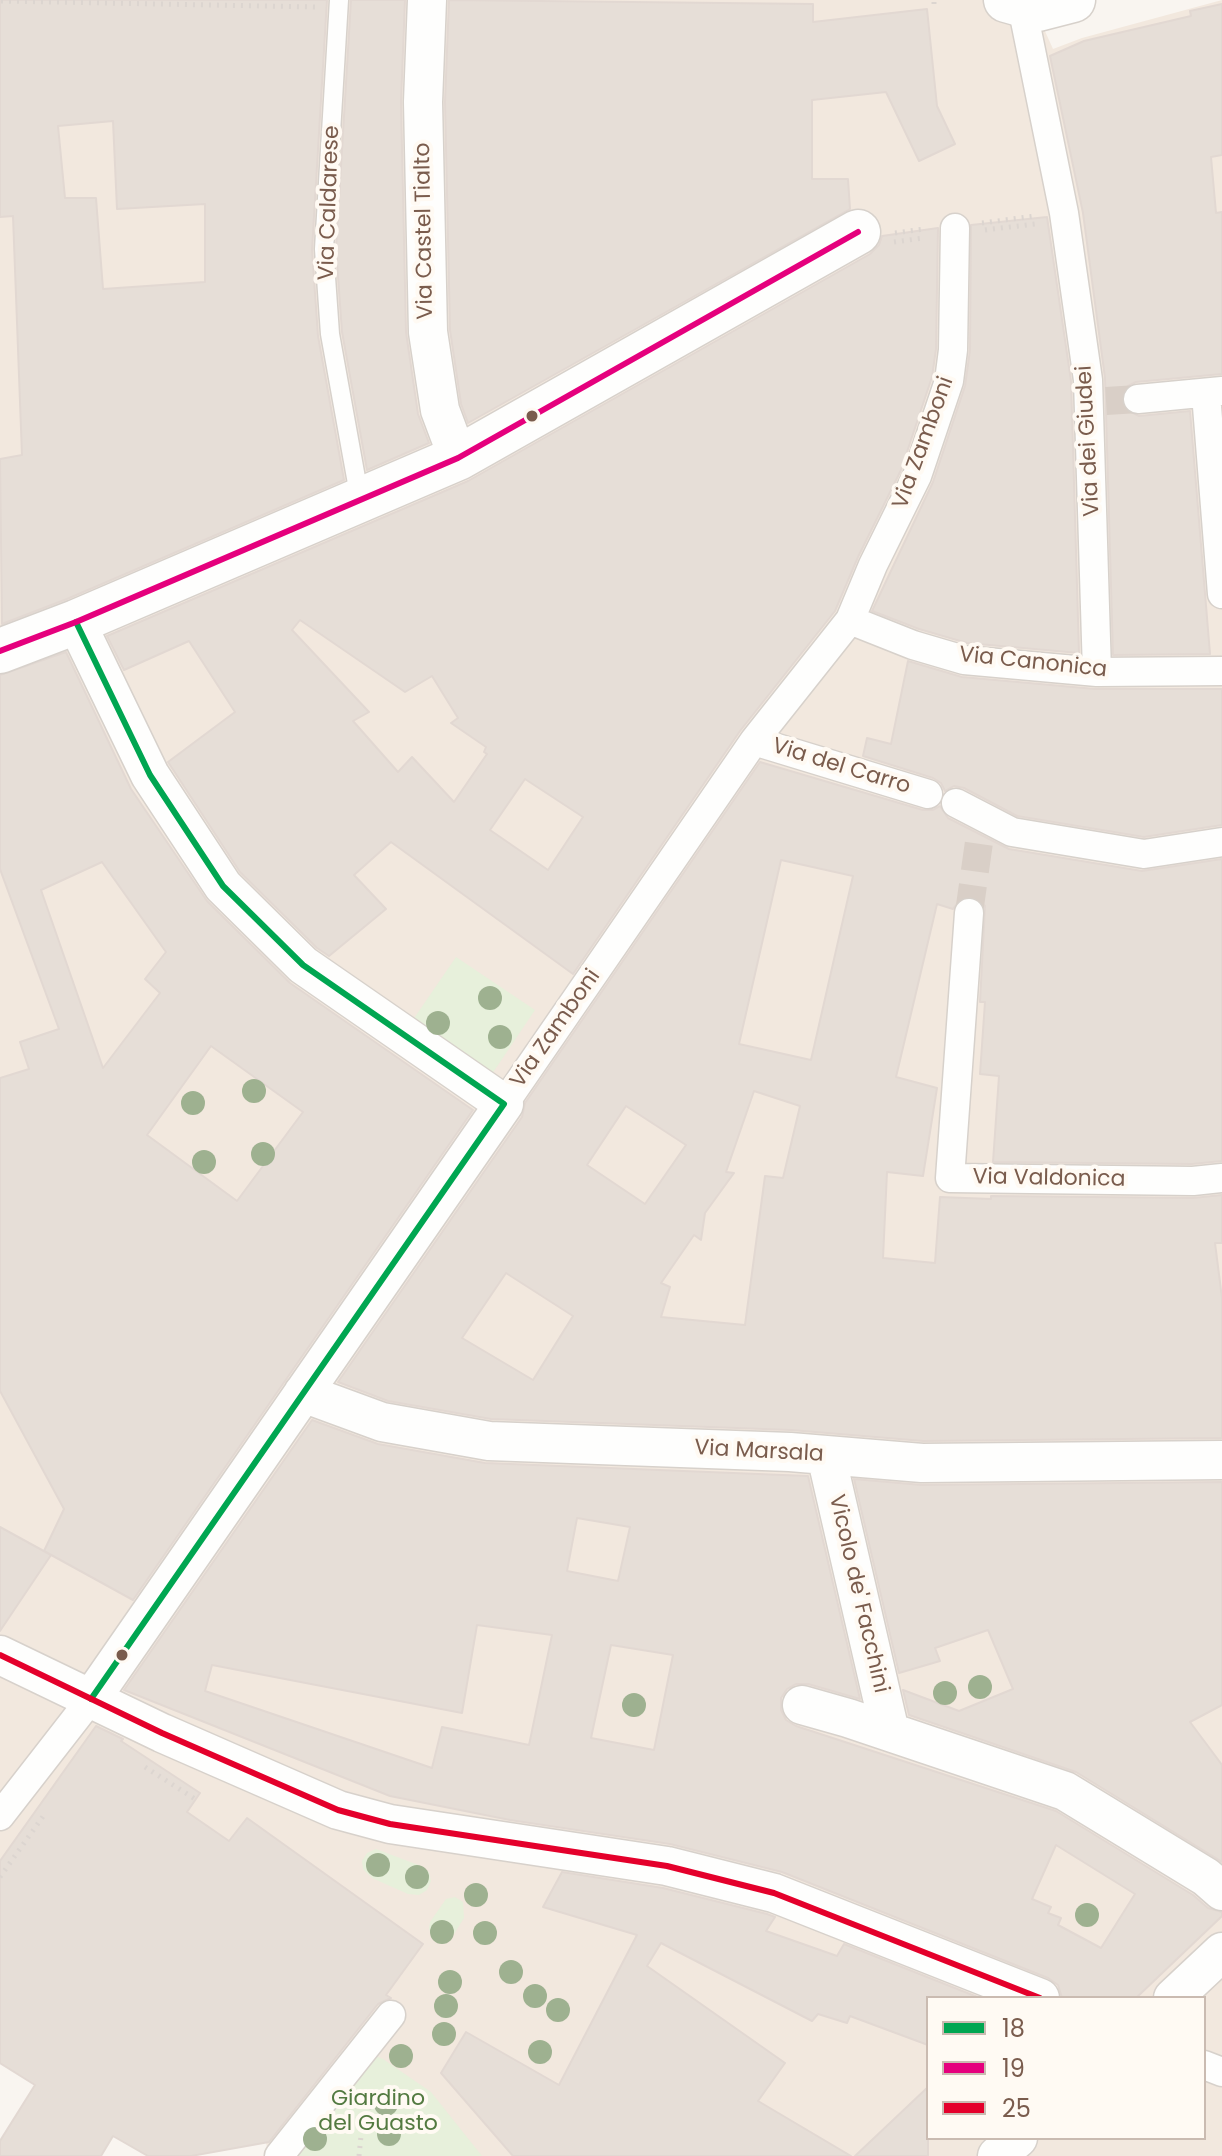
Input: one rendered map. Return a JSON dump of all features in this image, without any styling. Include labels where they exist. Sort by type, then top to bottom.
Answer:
[{"type":"street","name":"Via Castel Tialto","points":[[427,0],[423,102],[428,332],[440,410],[458,458]]},
{"type":"street","points":[[1010,2],[1038,9],[1073,0]]},
{"type":"street","name":"Via dei Giudei","points":[[1010,2],[1052,218],[1098,401],[1097,672]]},
{"type":"street","name":"Via Zamboni","points":[[3,1807],[91,1699],[754,741],[850,620],[917,476],[949,381],[967,230]]},
{"type":"street","points":[[0,651],[76,622],[458,458],[858,232]]},
{"type":"street","points":[[1138,399],[1214,392],[1222,594]]},
{"type":"street","name":"Via Canonica","points":[[850,620],[913,645],[964,660],[1097,672],[1222,671]]},
{"type":"street","points":[[76,622],[150,775],[223,886],[303,965],[504,1104]]},
{"type":"street","name":"Via del Carro","points":[[754,741],[928,794]]},
{"type":"street","points":[[956,803],[983,830],[1144,854],[1222,842]]},
{"type":"street","name":"Via Valdonica","points":[[969,913],[950,1178],[1193,1181],[1222,1178]]},
{"type":"street","name":"Via Marsala","points":[[303,1393],[382,1422],[489,1441],[826,1455],[922,1463],[1222,1460]]},
{"type":"street","name":"Vicolo de' Facchini","points":[[826,1455],[890,1732]]},
{"type":"street","points":[[0,1655],[313,1801],[361,1817],[451,1834],[667,1866],[796,1900],[1035,1996]]},
{"type":"street","name":"Vicolo de' Facchini","points":[[802,1705],[1065,1791],[1206,1877],[1222,1891]]},
{"type":"street","points":[[1175,1996],[1222,1952]]},
{"type":"street","points":[[279,2156],[391,2015]]},
{"type":"street","points":[[997,2156],[1016,2140]]},
{"type":"lane","name":"Via Caldarese","points":[[334,3],[324,249],[330,334],[360,500]]},
{"type":"path","points":[[1,1],[238,7],[334,3]]},
{"type":"path","points":[[967,230],[1052,218]]},
{"type":"path","points":[[967,230],[1052,218]]},
{"type":"path","points":[[135,1761],[195,1799]]},
{"type":"path","points":[[0,1877],[45,1814]]},
{"type":"shaded area","points":[[0,0],[1031,0],[1053,49],[1082,38],[1222,0],[1222,2156],[269,2156],[260,2117],[0,1862]]},
{"type":"green space","points":[[456,957],[535,1010],[488,1080],[408,1027]]},
{"type":"green space","points":[[376,1849],[429,1872],[431,1881],[427,1890],[419,1895],[408,1894],[372,1878],[363,1869],[362,1861],[367,1853]]},
{"type":"green space","points":[[455,1897],[463,1902],[464,1918],[454,1934],[447,1940],[438,1941],[429,1929],[430,1922],[446,1899]]},
{"type":"green space","name":"Giardino del Guasto","points":[[368,2053],[383,2059],[431,2092],[482,2156],[285,2156]]},
{"type":"building","points":[[0,0],[327,0],[312,250],[318,336],[344,480],[2,624],[0,459],[22,455],[13,216],[0,217]],"holes":[[[113,121],[117,209],[205,204],[205,282],[103,289],[96,198],[65,198],[58,126]]]},
{"type":"building","points":[[351,0],[405,0],[401,102],[406,332],[418,414],[429,443],[367,470],[342,332],[336,249]]},
{"type":"building","points":[[449,0],[813,4],[813,22],[927,9],[937,106],[955,144],[919,161],[886,92],[812,100],[812,179],[848,179],[850,209],[468,423],[461,404],[450,330],[445,102]]},
{"type":"building","points":[[1222,4],[1222,155],[1211,157],[1216,213],[1222,212],[1222,374],[1136,382],[1128,386],[1121,400],[1125,409],[1139,416],[1190,411],[1210,654],[1113,655],[1105,378],[1083,213],[1050,56],[1084,41],[1191,16],[1190,11]]},
{"type":"building","points":[[1047,217],[1071,381],[1079,653],[967,643],[872,611],[933,482],[965,386],[970,350],[971,225]]},
{"type":"building","points":[[938,228],[936,349],[932,377],[901,470],[835,611],[740,731],[573,974],[391,842],[354,875],[386,909],[329,956],[317,948],[240,872],[168,762],[235,712],[189,641],[124,670],[107,636],[468,481],[870,254],[879,245],[882,236]],"holes":[[[300,620],[405,692],[432,676],[458,718],[451,723],[486,747],[484,752],[487,754],[454,802],[412,757],[398,772],[353,721],[369,712],[292,630]],[[525,779],[583,817],[548,870],[490,830]]]},
{"type":"building","points":[[66,652],[131,789],[207,901],[290,983],[473,1110],[133,1600],[44,1551],[64,1509],[0,1391],[0,1078],[29,1069],[20,1042],[59,1029],[0,869],[0,675]],"holes":[[[102,862],[166,952],[145,979],[160,993],[103,1068],[41,890]],[[211,1046],[303,1112],[237,1201],[147,1135]]]},
{"type":"building","points":[[908,661],[962,677],[1095,689],[1222,689],[1222,825],[1144,837],[1017,816],[964,788],[954,786],[945,791],[941,783],[933,778],[863,756],[867,738],[891,744]]},
{"type":"building","points":[[760,762],[923,810],[940,806],[948,818],[1009,849],[1142,871],[1222,859],[1222,1161],[1192,1164],[993,1162],[999,1076],[980,1074],[985,1002],[980,1002],[985,906],[979,899],[969,896],[961,898],[953,909],[937,904],[896,1077],[937,1088],[923,1176],[887,1172],[883,1258],[935,1263],[940,1197],[1193,1198],[1222,1195],[1222,1243],[1215,1243],[1222,1298],[1222,1438],[923,1441],[791,1430],[491,1419],[388,1401],[338,1382],[522,1117],[525,1103]],"holes":[[[781,860],[853,876],[811,1060],[739,1044]],[[754,1091],[800,1106],[783,1178],[765,1176],[745,1325],[661,1317],[670,1287],[661,1283],[694,1235],[701,1240],[705,1213],[734,1173],[726,1172]],[[626,1106],[686,1145],[645,1204],[587,1165]],[[506,1273],[573,1316],[533,1380],[462,1338]]]},
{"type":"building","points":[[312,1420],[378,1444],[485,1463],[808,1476],[860,1699],[808,1684],[796,1684],[787,1689],[781,1698],[781,1710],[786,1720],[796,1726],[1056,1811],[1193,1895],[1208,1908],[1222,1912],[1222,1916],[1138,1996],[1061,1996],[1058,1985],[1048,1978],[782,1872],[670,1844],[510,1820],[390,1796],[124,1690]],"holes":[[[577,1518],[630,1527],[618,1581],[567,1571]],[[477,1625],[552,1635],[529,1745],[442,1727],[432,1768],[205,1691],[212,1665],[462,1713]],[[611,1645],[673,1655],[654,1750],[591,1738]],[[1056,1845],[1135,1894],[1101,1948],[1058,1925],[1061,1918],[1048,1913],[1051,1907],[1032,1899]]]},
{"type":"building","points":[[854,1479],[922,1485],[1222,1482],[1222,1705],[1190,1722],[1222,1765],[1222,1862],[1076,1772],[909,1715],[903,1690],[959,1711],[1013,1689],[988,1630],[935,1648],[940,1661],[899,1673]]},
{"type":"building","points":[[0,1527],[51,1555],[0,1631]]},
{"type":"building","points":[[96,1726],[123,1739],[121,1741],[200,1793],[187,1812],[229,1841],[247,1818],[423,1944],[386,1995],[391,1998],[378,2004],[269,2142],[191,2156],[148,2156],[113,2136],[101,2156],[0,2156],[0,2141],[35,2085],[0,2063],[0,1861]]},
{"type":"building","points":[[562,1872],[663,1888],[767,1914],[775,1917],[766,1931],[837,1956],[844,1944],[975,1996],[926,1996],[926,2044],[850,2016],[847,2023],[818,2014],[812,2021],[661,1943],[647,1966],[785,2063],[758,2101],[851,2156],[513,2156],[441,2073],[466,2032],[559,2085],[637,1935],[543,1907]]},
{"type":"building","points":[[926,2089],[928,2156],[855,2156]]},
{"type":"tunnel","points":[[1106,401],[1138,399]]},
{"type":"tunnel","points":[[969,913],[979,842]]},
{"type":"transit line","name":"19","points":[[0,651],[76,622],[458,458],[858,232]]},
{"type":"transit line","name":"18","points":[[76,622],[150,775],[223,886],[303,965],[504,1104],[91,1699]]},
{"type":"transit line","name":"25","points":[[0,1655],[162,1733],[338,1810],[390,1824],[667,1866],[774,1893],[1035,1996]]}]
